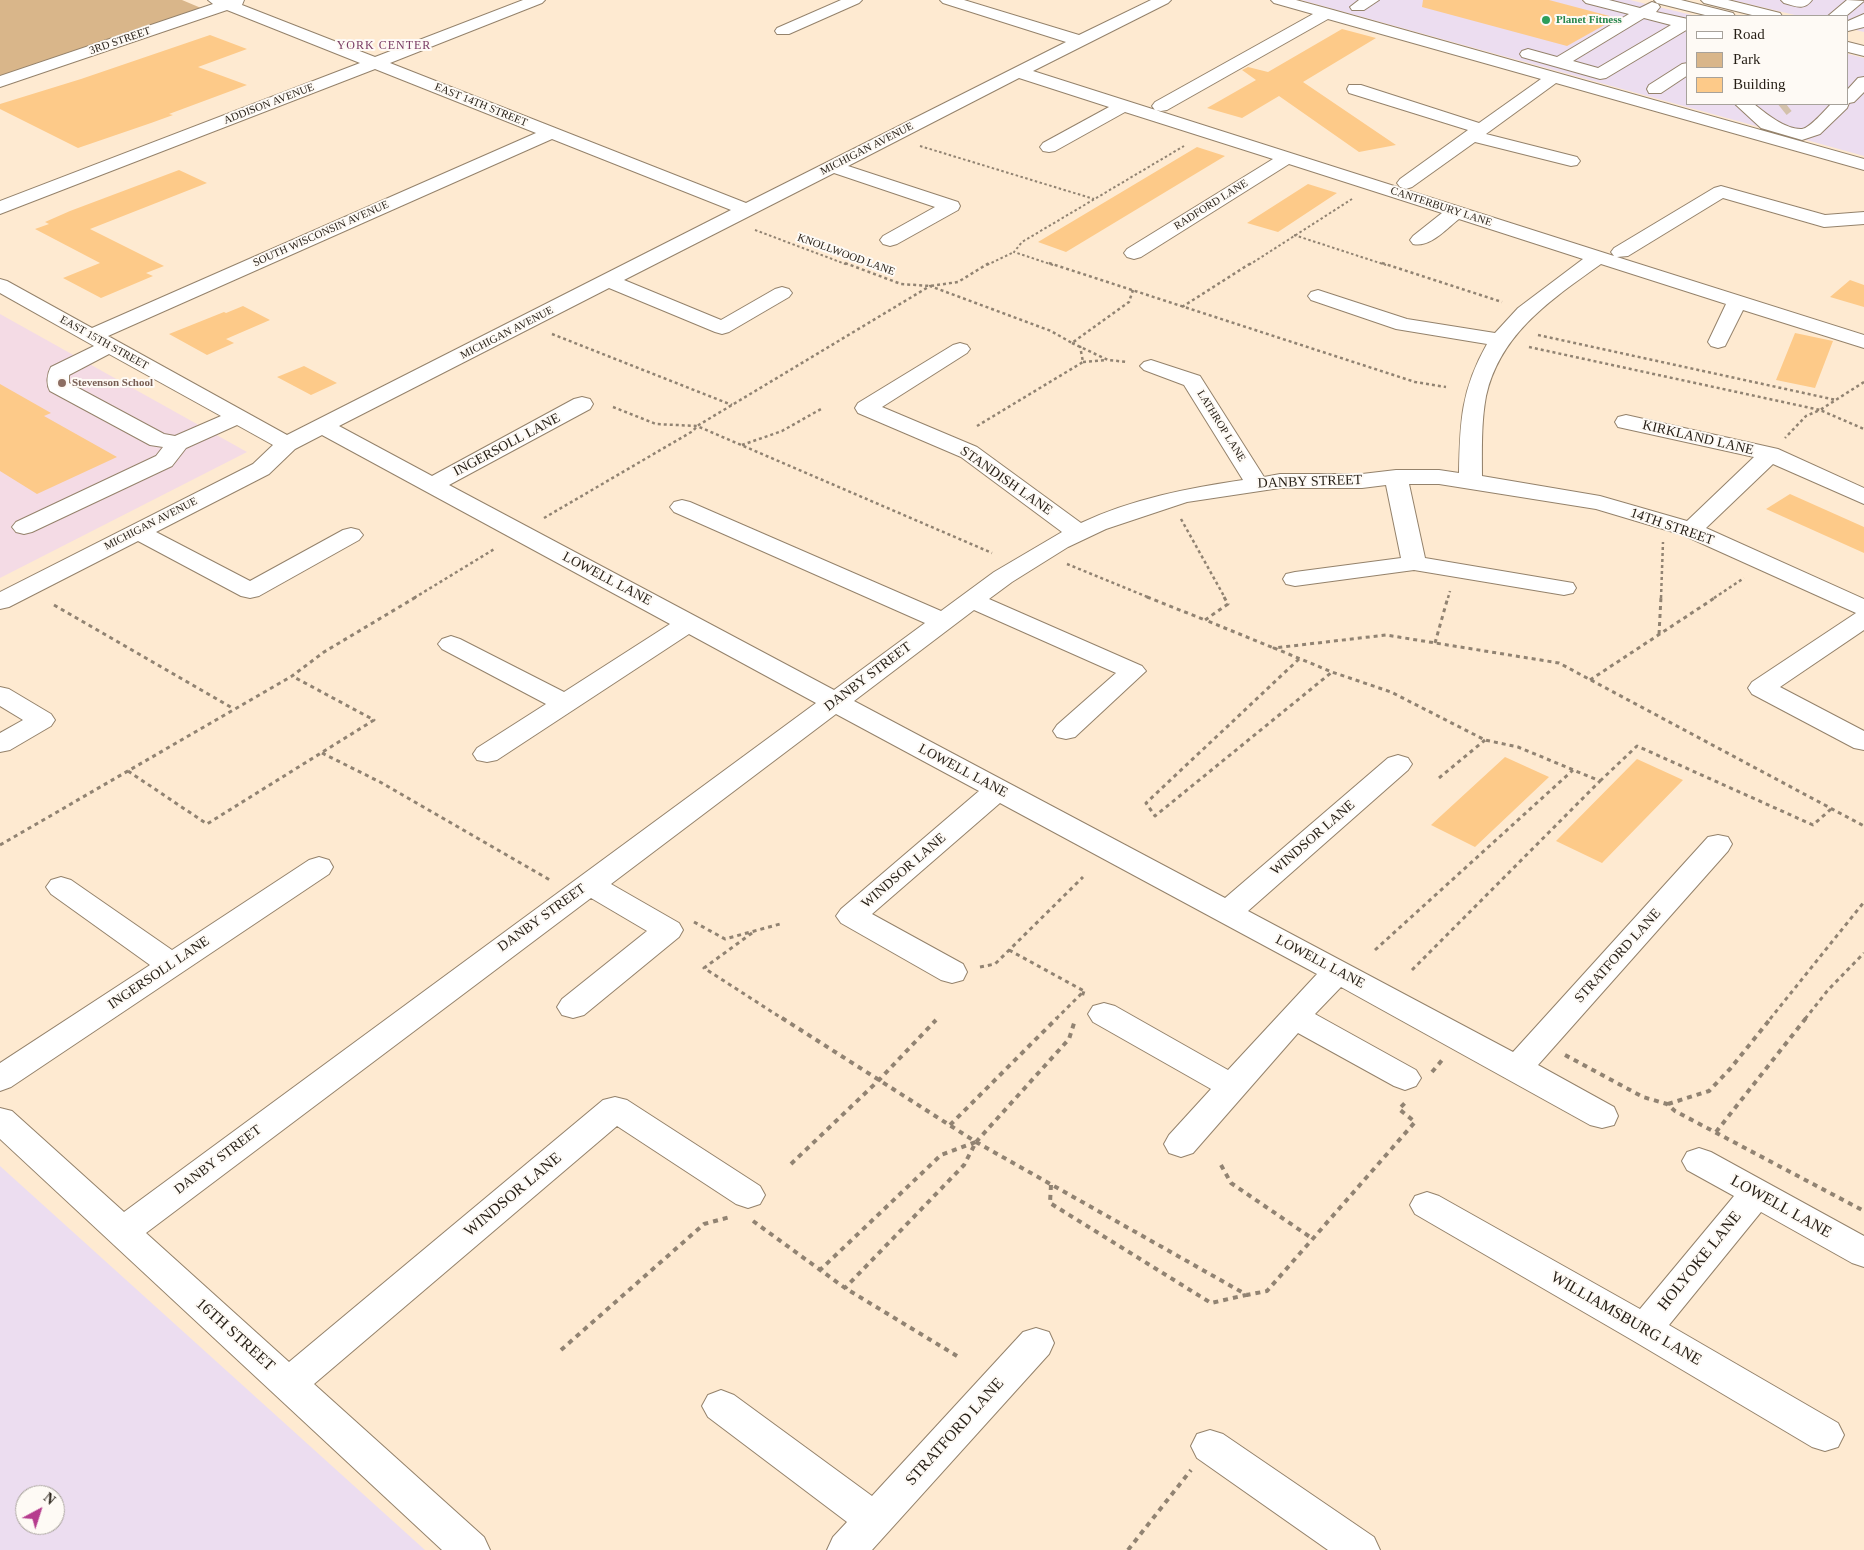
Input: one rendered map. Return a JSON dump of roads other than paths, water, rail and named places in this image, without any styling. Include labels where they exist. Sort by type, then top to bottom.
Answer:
[{"type":"street","name":"ADDISON AVENUE","points":[[0,208],[537,0]]},
{"type":"street","points":[[783,31],[854,0]]},
{"type":"street","points":[[948,0],[1081,41]]},
{"type":"street","name":"MICHIGAN AVENUE","points":[[0,602],[261,469],[288,444],[1163,0]]},
{"type":"street","points":[[1279,0],[1330,6],[1556,70],[1864,165]]},
{"type":"street","points":[[1591,0],[1686,24]]},
{"type":"street","points":[[1406,184],[1472,137],[1556,70],[1662,0],[1723,15]]},
{"type":"street","points":[[1709,0],[1770,15]]},
{"type":"street","points":[[1789,0],[1800,3],[1804,0]]},
{"type":"street","points":[[1837,15],[1857,0]]},
{"type":"street","name":"EAST 14TH STREET","points":[[228,2],[375,63],[747,210]]},
{"type":"street","name":"3RD STREET","points":[[0,82],[228,2]]},
{"type":"street","points":[[1161,106],[1330,6],[1364,3],[1556,70],[1600,74],[1686,24]]},
{"type":"street","points":[[1849,26],[1859,23],[1864,19]]},
{"type":"street","points":[[1849,35],[1864,39]]},
{"type":"street","points":[[1849,47],[1864,51]]},
{"type":"street","points":[[1655,89],[1686,69]]},
{"type":"street","name":"CANTERBURY LANE","points":[[1018,72],[1864,342]]},
{"type":"street","points":[[1849,96],[1862,74]]},
{"type":"street","points":[[1355,89],[1472,137],[1571,161]]},
{"type":"street","points":[[1745,105],[1767,124],[1802,134],[1814,130],[1841,105]]},
{"type":"street","points":[[1049,147],[1123,106]]},
{"type":"street","points":[[1764,120],[1781,108]]},
{"type":"street","name":"SOUTH WISCONSIN AVENUE","points":[[178,443],[158,440],[58,386],[59,372],[100,341],[551,133]]},
{"type":"street","name":"RADFORD LANE","points":[[1134,253],[1287,158]]},
{"type":"street","points":[[834,167],[950,206],[890,240]]},
{"type":"street","points":[[1621,252],[1721,192],[1824,221],[1864,218]]},
{"type":"street","points":[[1420,240],[1456,212]]},
{"type":"street","points":[[1470,480],[1473,410],[1478,386],[1498,340],[1536,302],[1597,258]]},
{"type":"street","points":[[609,281],[722,328],[782,293]]},
{"type":"street","name":"EAST 15TH STREET","points":[[0,285],[288,444]]},
{"type":"street","points":[[1318,296],[1403,325],[1498,340]]},
{"type":"street","points":[[1718,342],[1737,302]]},
{"type":"street","name":"STANDISH LANE","points":[[960,349],[866,408],[969,452],[1079,533]]},
{"type":"street","name":"LATHROP LANE","points":[[1144,365],[1192,381],[1257,483]]},
{"type":"street","name":"INGERSOLL LANE","points":[[432,485],[582,404]]},
{"type":"street","points":[[24,527],[164,461],[178,443],[237,417]]},
{"type":"street","name":"KIRKLAND LANE","points":[[1626,422],[1778,446]]},
{"type":"street","name":"LOWELL LANE","points":[[323,427],[1228,912],[1602,1116]]},
{"type":"street","points":[[1691,530],[1778,446],[1864,497]]},
{"type":"street","points":[[1396,477],[1414,564]]},
{"type":"street","name":"DANBY STREET","points":[[122,1232],[581,889],[836,702],[971,600],[1032,557],[1079,533],[1135,511],[1184,496],[1257,483],[1280,481],[1362,481],[1396,477],[1439,477],[1470,480]]},
{"type":"street","name":"14TH STREET","points":[[1470,480],[1600,503],[1691,530],[1864,608]]},
{"type":"street","points":[[682,507],[943,621]]},
{"type":"street","points":[[137,531],[250,591],[351,535]]},
{"type":"street","points":[[1295,579],[1414,564],[1564,588]]},
{"type":"street","points":[[971,600],[1133,671],[1066,731]]},
{"type":"street","points":[[1864,619],[1761,688],[1864,742]]},
{"type":"street","points":[[487,754],[690,623]]},
{"type":"street","points":[[451,644],[564,703]]},
{"type":"street","points":[[0,695],[42,720],[0,744]]},
{"type":"street","name":"WINDSOR LANE","points":[[1228,912],[1398,764]]},
{"type":"street","name":"WINDSOR LANE","points":[[963,970],[851,916],[998,790]]},
{"type":"street","name":"STRATFORD LANE","points":[[1517,1068],[1718,844]]},
{"type":"street","name":"INGERSOLL LANE","points":[[0,1079],[318,867]]},
{"type":"street","points":[[61,887],[172,965]]},
{"type":"street","points":[[573,1006],[668,930],[581,889]]},
{"type":"street","points":[[1181,1144],[1294,1017],[1338,972]]},
{"type":"street","points":[[1087,1009],[1232,1086]]},
{"type":"street","points":[[1294,1017],[1412,1086]]},
{"type":"street","name":"WINDSOR LANE","points":[[289,1384],[615,1109],[744,1210]]},
{"type":"street","name":"16TH STREET","points":[[0,1120],[470,1550]]},
{"type":"street","name":"LOWELL LANE","points":[[1699,1161],[1862,1246]]},
{"type":"street","name":"HOLYOKE LANE","points":[[1645,1329],[1756,1192]]},
{"type":"street","name":"WILLIAMSBURG LANE","points":[[1427,1205],[1645,1329],[1825,1435]]},
{"type":"street","name":"STRATFORD LANE","points":[[847,1550],[1036,1343]]},
{"type":"street","points":[[721,1406],[874,1520]]},
{"type":"street","points":[[1210,1446],[1360,1550]]},
{"type":"tunnel","points":[[1781,108],[1785,105]]},
{"type":"place","name":"Planet Fitness","points":[[1546,20]]},
{"type":"place","name":"Stevenson School","points":[[62,383]]},
{"type":"district","name":"YORK CENTER","points":[[384,46]]}]
